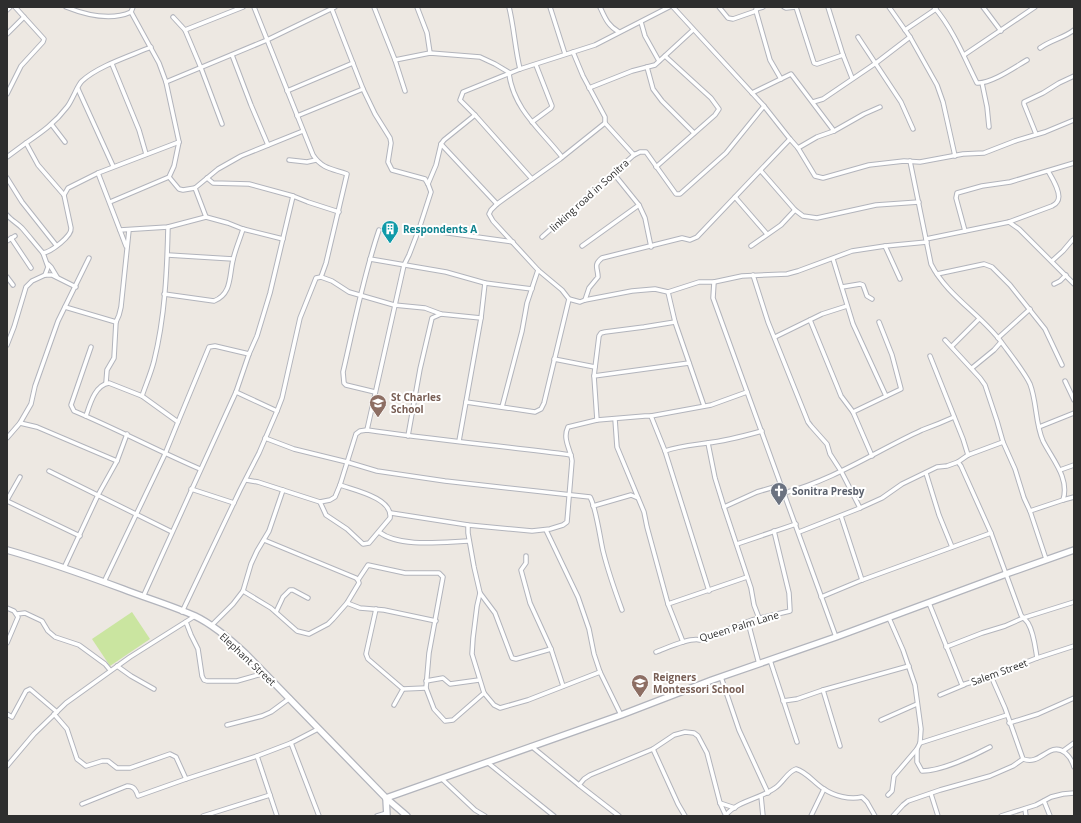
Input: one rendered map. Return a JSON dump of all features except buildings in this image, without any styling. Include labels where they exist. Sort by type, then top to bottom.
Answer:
[{"type":"street","points":[[7,10],[10,7]]},
{"type":"street","points":[[7,94],[21,66],[44,39],[15,7]]},
{"type":"street","points":[[66,7],[92,15],[121,17],[131,12],[133,7]]},
{"type":"street","points":[[185,30],[243,7]]},
{"type":"street","points":[[254,7],[316,160],[325,167],[347,174],[339,212],[321,277]]},
{"type":"street","points":[[374,7],[396,60],[405,91]]},
{"type":"street","points":[[417,7],[427,33],[430,53]]},
{"type":"street","points":[[509,7],[520,69]]},
{"type":"street","points":[[550,7],[565,54]]},
{"type":"street","points":[[600,7],[611,28],[619,32]]},
{"type":"street","points":[[532,178],[460,100],[463,92],[520,69],[595,45],[669,7]]},
{"type":"street","points":[[673,7],[764,106],[798,148],[812,172],[818,177],[823,178],[869,165],[920,162],[990,151],[1036,134],[1046,132],[1074,120]]},
{"type":"street","points":[[719,7],[728,18],[733,19],[763,7]]},
{"type":"street","points":[[784,7],[796,7],[814,63],[817,64],[843,55]]},
{"type":"street","points":[[828,7],[852,78]]},
{"type":"street","points":[[889,7],[910,37],[934,77],[943,102],[955,156]]},
{"type":"street","points":[[983,7],[1001,31]]},
{"type":"street","points":[[964,55],[1034,7]]},
{"type":"street","points":[[166,82],[267,40],[333,8],[363,89],[375,114],[390,138],[391,143],[388,162],[392,170],[425,179],[431,192],[419,229],[404,265],[367,430]]},
{"type":"street","points":[[905,30],[935,8],[964,55],[977,83],[982,83],[1000,76],[1027,60]]},
{"type":"street","points":[[756,11],[770,60],[781,79]]},
{"type":"street","points":[[110,202],[169,176],[174,166],[179,142],[166,82],[159,63],[131,12]]},
{"type":"street","points":[[7,34],[24,17]]},
{"type":"street","points":[[173,17],[185,30],[222,124]]},
{"type":"street","points":[[641,22],[646,36],[659,61]]},
{"type":"street","points":[[589,88],[632,71],[655,65],[693,30]]},
{"type":"street","points":[[1040,48],[1047,43],[1067,36],[1074,30]]},
{"type":"street","points":[[858,36],[901,102],[913,128]]},
{"type":"street","points":[[813,102],[823,99],[876,63],[910,37]]},
{"type":"street","points":[[7,157],[52,125],[67,106],[78,89],[80,82],[86,77],[151,47]]},
{"type":"street","points":[[574,52],[582,76],[605,117],[605,123],[634,155],[640,152],[646,152],[676,194],[680,194],[696,178],[726,153],[764,106]]},
{"type":"street","points":[[396,60],[430,53],[480,57],[495,64],[510,74]]},
{"type":"street","points":[[232,55],[268,146]]},
{"type":"street","points":[[656,167],[718,112],[718,107],[711,98],[665,56]]},
{"type":"street","points":[[287,91],[353,63]]},
{"type":"street","points":[[112,64],[139,130],[146,154]]},
{"type":"street","points":[[532,122],[552,106],[536,65]]},
{"type":"street","points":[[647,67],[653,89],[662,101],[694,133]]},
{"type":"street","points":[[510,74],[509,79],[523,111],[562,157]]},
{"type":"street","points":[[752,93],[791,74],[834,131]]},
{"type":"street","points":[[1036,134],[1024,102],[1074,76]]},
{"type":"street","points":[[982,83],[989,127]]},
{"type":"street","points":[[78,89],[113,166]]},
{"type":"street","points":[[297,116],[363,89]]},
{"type":"street","points":[[798,148],[880,107]]},
{"type":"street","points":[[428,184],[436,165],[441,144],[475,116]]},
{"type":"street","points":[[605,123],[562,157],[497,204],[491,210],[490,214],[493,221],[538,270],[562,290],[568,299],[580,302],[632,291],[655,289],[668,292],[700,282],[714,282],[727,278],[753,275],[787,274],[833,259],[852,251],[927,240],[1009,222],[1041,211],[1058,202],[1059,197],[1056,186],[1048,171]]},
{"type":"street","points":[[52,125],[65,142]]},
{"type":"street","points":[[169,176],[179,189],[195,188],[218,168],[241,156],[303,131]]},
{"type":"street","points":[[585,300],[589,288],[598,277],[596,266],[602,258],[682,238],[690,240],[697,237],[762,171],[790,139]]},
{"type":"street","points":[[64,195],[68,188],[113,166],[179,142]]},
{"type":"street","points":[[26,144],[38,165],[64,195],[72,231],[69,236],[47,253],[43,253]]},
{"type":"street","points":[[441,144],[497,204]]},
{"type":"street","name":"linking road in Sonitra","points":[[542,237],[636,154]]},
{"type":"street","points":[[289,160],[307,162],[316,160]]},
{"type":"street","points":[[910,162],[931,264],[937,274],[957,297],[998,338],[1029,384],[1044,442],[1060,470],[1065,490],[1063,500]]},
{"type":"street","points":[[965,231],[956,198],[957,194],[976,187],[1010,182],[1074,163]]},
{"type":"street","points":[[762,171],[795,210],[803,216],[817,218],[876,205],[919,202]]},
{"type":"street","points":[[98,173],[126,247]]},
{"type":"street","points":[[614,174],[639,205],[645,218],[651,246]]},
{"type":"street","points":[[7,178],[22,202],[56,245]]},
{"type":"street","points":[[207,178],[213,183],[250,184],[293,196],[339,212]]},
{"type":"street","points":[[195,188],[206,218]]},
{"type":"street","points":[[143,597],[236,392],[257,336],[268,300],[293,196]]},
{"type":"street","points":[[735,197],[767,234]]},
{"type":"street","points":[[582,246],[639,205]]},
{"type":"street","points":[[750,246],[781,225],[795,210]]},
{"type":"street","points":[[7,215],[11,220],[19,225],[43,253],[48,269],[45,275]]},
{"type":"street","points":[[120,230],[168,226],[206,218],[283,239]]},
{"type":"street","points":[[7,222],[11,220]]},
{"type":"street","points":[[1009,222],[1052,261],[1074,284]]},
{"type":"street","points":[[142,396],[154,362],[161,328],[168,254],[168,226]]},
{"type":"street","points":[[164,294],[214,301],[221,298],[227,291],[233,259],[243,229]]},
{"type":"street","points":[[419,229],[513,242]]},
{"type":"street","points":[[106,384],[107,370],[114,358],[116,322],[121,307],[126,247],[129,230]]},
{"type":"street","points":[[375,392],[346,385],[343,379],[343,372],[360,296],[379,230]]},
{"type":"street","points":[[7,241],[15,236]]},
{"type":"street","points":[[11,238],[30,268]]},
{"type":"street","points":[[1052,261],[1063,252],[1074,238]]},
{"type":"street","points":[[885,246],[900,279]]},
{"type":"street","points":[[168,254],[233,259]]},
{"type":"street","points":[[7,438],[20,423],[31,404],[38,375],[58,321],[89,258]]},
{"type":"street","points":[[370,258],[446,272],[485,282],[532,289]]},
{"type":"street","points":[[833,259],[847,306],[862,344],[886,396]]},
{"type":"street","points":[[47,263],[57,277]]},
{"type":"street","points":[[937,274],[984,264],[988,265],[1010,285],[1045,329],[1062,365]]},
{"type":"street","points":[[502,407],[522,331],[527,303],[538,270]]},
{"type":"street","points":[[7,345],[26,287],[32,281],[45,275],[52,275],[76,287]]},
{"type":"street","points":[[753,275],[768,322],[808,422],[827,444],[830,454],[842,471],[860,508]]},
{"type":"street","points":[[1054,284],[1066,275]]},
{"type":"street","points":[[7,277],[13,286]]},
{"type":"street","points":[[182,612],[259,453],[277,411],[282,398],[300,318],[316,278],[321,277],[332,281],[349,292],[360,296],[394,305],[425,308],[441,314],[481,318]]},
{"type":"street","points":[[459,441],[481,318],[485,282]]},
{"type":"street","points":[[714,282],[714,298],[836,637]]},
{"type":"street","points":[[842,287],[860,284],[863,285],[867,296],[872,299]]},
{"type":"street","points":[[668,292],[675,322],[704,406]]},
{"type":"street","points":[[466,402],[535,412],[541,409],[544,403],[561,334],[568,299]]},
{"type":"street","points":[[775,337],[822,314],[847,306]]},
{"type":"street","points":[[65,307],[116,322]]},
{"type":"street","points":[[998,338],[1030,309]]},
{"type":"street","points":[[408,436],[432,318],[441,314]]},
{"type":"street","points":[[952,346],[979,319]]},
{"type":"street","points":[[810,320],[837,386],[852,412],[872,456]]},
{"type":"street","points":[[597,420],[594,376],[598,340],[601,333],[675,322]]},
{"type":"street","points":[[852,412],[901,389],[892,355],[879,322]]},
{"type":"street","points":[[945,340],[972,368],[985,385],[1003,442],[1015,469],[1046,559]]},
{"type":"street","points":[[972,368],[994,350],[1001,342]]},
{"type":"street","points":[[104,582],[135,514],[165,454],[209,347],[215,346],[249,354]]},
{"type":"street","points":[[92,347],[71,405],[74,411],[127,434],[165,454],[200,469]]},
{"type":"street","points":[[930,356],[968,455]]},
{"type":"street","points":[[554,359],[595,367]]},
{"type":"street","points":[[594,376],[689,363]]},
{"type":"street","points":[[1065,381],[1074,400]]},
{"type":"street","points":[[86,416],[93,397],[101,386],[109,383],[142,396],[178,422]]},
{"type":"street","points":[[236,392],[277,411]]},
{"type":"street","points":[[391,513],[468,525],[532,531],[546,530],[563,525],[567,522],[572,462],[571,455],[567,447],[566,430],[568,427],[597,420],[651,416],[704,406],[747,392]]},
{"type":"street","points":[[1039,427],[1074,413]]},
{"type":"street","points":[[651,416],[665,451],[709,591]]},
{"type":"street","points":[[784,493],[812,484],[842,471],[922,430],[954,418]]},
{"type":"street","points":[[615,419],[617,447],[644,512],[668,604],[683,642]]},
{"type":"street","points":[[20,423],[37,427],[117,461]]},
{"type":"street","points":[[246,480],[258,482],[320,502],[330,500],[335,497],[340,485],[356,434],[360,431],[367,430],[571,455]]},
{"type":"street","points":[[665,451],[688,445],[744,436],[762,431]]},
{"type":"street","points":[[64,568],[98,495],[117,461],[127,434]]},
{"type":"street","points":[[265,438],[294,449],[348,462],[377,471],[590,497],[611,581],[622,610]]},
{"type":"street","points":[[799,532],[882,498],[902,484],[937,467],[947,466],[958,462],[968,455],[1003,442]]},
{"type":"street","points":[[708,443],[715,478],[759,618]]},
{"type":"street","points":[[958,462],[991,533],[1018,607],[1027,622],[1034,640],[1037,658]]},
{"type":"street","points":[[1060,470],[1074,465]]},
{"type":"street","points":[[49,471],[172,532]]},
{"type":"street","points":[[926,473],[939,515],[952,547]]},
{"type":"street","points":[[20,477],[7,500],[80,536]]},
{"type":"street","points":[[320,502],[326,514],[347,529],[363,544],[369,543],[390,518],[391,513],[386,504],[377,498],[340,485]]},
{"type":"street","points":[[724,507],[757,492],[781,485]]},
{"type":"street","points":[[631,495],[634,488]]},
{"type":"street","points":[[191,489],[234,503]]},
{"type":"street","points":[[211,626],[233,604],[243,591],[251,564],[264,540],[283,490]]},
{"type":"street","points":[[593,506],[631,495],[639,499]]},
{"type":"street","points":[[1030,511],[1074,497]]},
{"type":"street","points":[[841,516],[862,580]]},
{"type":"street","points":[[737,544],[796,524]]},
{"type":"street","points":[[468,525],[469,542],[480,593],[494,613],[512,658],[516,659],[552,649]]},
{"type":"street","points":[[546,530],[578,597],[589,629],[594,654],[600,672],[621,714]]},
{"type":"street","name":"Queen Palm Lane","points":[[656,652],[683,642],[697,639],[700,640],[759,618],[790,611],[791,608],[786,575],[774,531]]},
{"type":"street","points":[[379,532],[389,538],[407,542],[469,542]]},
{"type":"street","points":[[822,597],[862,580],[991,533]]},
{"type":"street","points":[[264,540],[358,580]]},
{"type":"street","name":"Elephant Street","points":[[7,550],[104,582],[195,616],[211,626],[241,649],[386,798],[407,816]]},
{"type":"street","points":[[377,816],[387,815],[386,798],[442,779],[720,677],[889,618],[1046,559],[1074,550]]},
{"type":"street","points":[[526,556],[526,563],[521,569],[524,583],[530,603],[552,649],[563,686]]},
{"type":"street","points":[[243,591],[276,612],[298,631],[310,634],[328,624],[347,603],[359,584],[358,580],[368,565],[405,573],[439,573],[443,577],[429,653],[426,688],[434,709],[445,721],[453,720],[484,693]]},
{"type":"street","points":[[668,604],[747,577]]},
{"type":"street","points":[[276,612],[283,597],[290,590],[293,590],[308,598]]},
{"type":"street","points":[[480,593],[477,606],[472,654],[484,693],[494,705],[500,708],[528,700],[600,672]]},
{"type":"street","points":[[946,647],[1024,618],[1074,602]]},
{"type":"street","points":[[347,603],[354,606],[436,621]]},
{"type":"street","name":"Salem Street","points":[[929,603],[960,683],[962,684],[991,676],[1037,658],[1074,646]]},
{"type":"street","points":[[7,608],[17,614],[25,613],[42,621],[48,631],[55,637],[79,645],[105,664],[110,670]]},
{"type":"street","points":[[376,609],[366,654],[368,659],[403,689],[426,688]]},
{"type":"street","points":[[7,643],[18,617],[17,614]]},
{"type":"street","points":[[7,765],[55,713],[80,692],[110,670],[195,616]]},
{"type":"street","points":[[888,796],[892,791],[894,776],[917,749],[920,743],[920,716],[915,685],[909,666],[889,618]]},
{"type":"street","points":[[186,622],[190,635],[198,649],[202,676],[204,680],[237,681],[265,673]]},
{"type":"street","points":[[748,622],[759,664]]},
{"type":"street","points":[[770,660],[797,742]]},
{"type":"street","points":[[117,666],[154,689]]},
{"type":"street","points":[[783,701],[801,698],[823,690],[909,666]]},
{"type":"street","points":[[991,676],[1023,759]]},
{"type":"street","points":[[720,677],[739,730],[768,793]]},
{"type":"street","points":[[426,681],[443,678],[450,684],[479,680]]},
{"type":"street","points":[[940,695],[965,684]]},
{"type":"street","points":[[7,714],[12,717],[26,690],[30,689],[55,713],[67,730],[77,759],[86,766],[102,761],[108,761],[117,768],[130,768],[170,754],[176,757],[186,779]]},
{"type":"street","points":[[394,705],[403,689]]},
{"type":"street","points":[[823,690],[840,746]]},
{"type":"street","points":[[226,725],[262,716],[271,712],[290,698]]},
{"type":"street","points":[[1009,722],[1038,714],[1074,698]]},
{"type":"street","points":[[880,720],[917,704]]},
{"type":"street","points":[[920,743],[1007,715]]},
{"type":"street","points":[[82,804],[127,786],[131,786],[135,789],[138,796],[257,756],[291,743],[318,729]]},
{"type":"street","points":[[579,785],[584,779],[598,771],[654,749],[674,735],[686,732],[694,733],[698,736],[707,753],[720,803],[726,816]]},
{"type":"street","points":[[291,743],[319,816]]},
{"type":"street","points":[[1063,751],[1074,743]]},
{"type":"street","points":[[530,746],[619,816]]},
{"type":"street","points":[[917,749],[917,762],[922,771],[924,771],[966,758],[990,747]]},
{"type":"street","points":[[654,749],[678,804],[685,816]]},
{"type":"street","points":[[1023,759],[1028,761],[1038,760],[1051,751],[1063,751],[1071,758],[1074,767]]},
{"type":"street","points":[[257,756],[277,816]]},
{"type":"street","points":[[893,816],[905,803],[940,790],[990,776],[1013,766],[1023,759]]},
{"type":"street","points":[[487,762],[554,816]]},
{"type":"street","points":[[726,816],[729,811],[776,788],[790,772],[796,769],[810,777],[824,789],[844,797],[855,799],[862,797],[867,802],[875,816]]},
{"type":"street","points":[[442,779],[475,810],[485,816]]},
{"type":"street","points":[[811,816],[824,789]]},
{"type":"street","points":[[1000,816],[1025,809],[1063,794],[1074,793]]},
{"type":"street","points":[[932,794],[938,816]]},
{"type":"street","points":[[203,816],[270,795]]},
{"type":"street","points":[[761,796],[763,816]]},
{"type":"street","points":[[1044,801],[1050,816]]},
{"type":"street","points":[[720,803],[735,808]]},
{"type":"street","points":[[1025,809],[1026,816]]},
{"type":"green space","points":[[132,612],[150,639],[110,666],[92,639]]},
{"type":"place","name":"Respondents A","points":[[390,244]]},
{"type":"place","name":"St Charles School","points":[[378,418]]},
{"type":"place","name":"Sonitra Presby","points":[[779,506]]},
{"type":"place","name":"Reigners Montessori School","points":[[640,698]]}]
